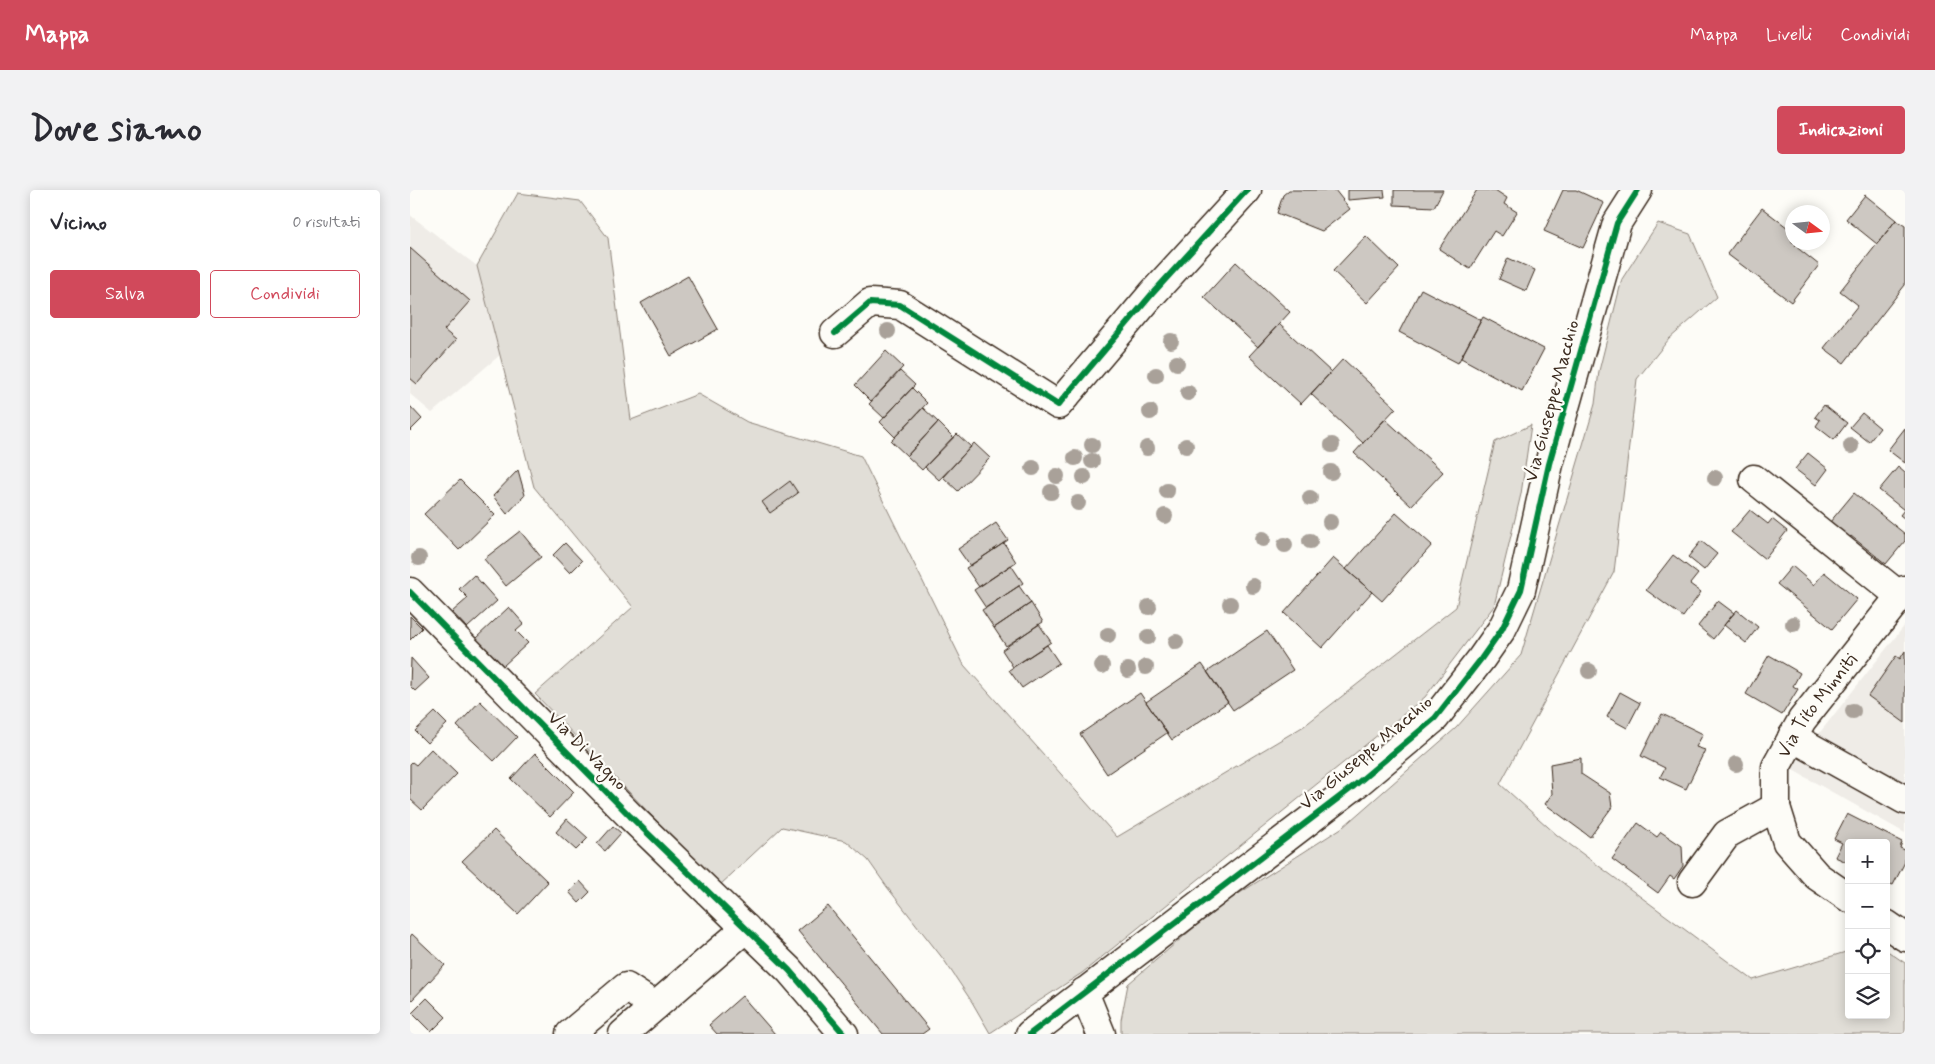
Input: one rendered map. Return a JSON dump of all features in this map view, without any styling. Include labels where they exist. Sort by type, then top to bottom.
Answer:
[{"type":"street","points":[[835,333],[870,304],[900,304],[1058,405],[1152,294],[1247,190]]},
{"type":"street","name":"Via Giuseppe Macchio","points":[[1030,1034],[1354,786],[1435,718],[1481,659],[1502,629],[1521,590],[1549,464],[1617,223],[1638,190]]},
{"type":"street","points":[[1754,479],[1903,593]]},
{"type":"street","name":"Via Di Vagno","points":[[410,592],[630,816],[746,928]]},
{"type":"street","name":"Via Tito Minniti","points":[[1845,895],[1817,876],[1787,842],[1776,807],[1776,767],[1802,720],[1903,593]]},
{"type":"street","points":[[1792,737],[1905,800]]},
{"type":"street","points":[[1692,882],[1727,834],[1776,807]]},
{"type":"street","points":[[1890,927],[1905,937]]},
{"type":"street","points":[[623,1034],[746,928],[790,970],[844,1034]]},
{"type":"street","points":[[570,1034],[626,987],[655,1006]]},
{"type":"street","points":[[1084,992],[1101,1034]]},
{"type":"shaded area","points":[[518,193],[580,201],[608,238],[631,420],[698,394],[747,422],[861,456],[964,665],[1117,837],[1304,726],[1456,607],[1495,442],[1531,425],[1521,494],[1494,606],[1425,697],[1082,973],[990,1033],[944,960],[868,860],[846,841],[782,827],[719,886],[535,694],[633,607],[534,487],[477,266]]},
{"type":"shaded area","points":[[410,215],[477,266],[500,355],[432,413],[410,394]]},
{"type":"shaded area","points":[[1658,223],[1690,234],[1717,297],[1669,339],[1637,379],[1614,572],[1500,784],[1557,835],[1753,980],[1845,952],[1845,1019],[1890,1019],[1890,953],[1905,963],[1905,1034],[1121,1034],[1121,1020],[1128,984],[1218,907],[1343,827],[1456,728],[1521,655],[1595,404],[1599,371],[1622,279]]},
{"type":"shaded area","points":[[1905,625],[1905,833],[1791,769]]},
{"type":"building","points":[[1289,190],[1335,190],[1350,209],[1322,231],[1277,213],[1283,195]]},
{"type":"building","points":[[1348,190],[1384,190],[1385,197],[1348,200]]},
{"type":"building","points":[[1394,190],[1443,190],[1434,207],[1394,205]]},
{"type":"building","points":[[1477,190],[1495,190],[1507,198],[1504,204],[1517,212],[1502,236],[1494,231],[1470,269],[1439,249]]},
{"type":"building","points":[[1563,190],[1576,190],[1604,203],[1583,248],[1544,231]]},
{"type":"building","points":[[1865,195],[1896,220],[1877,244],[1846,219]]},
{"type":"building","points":[[1762,208],[1785,226],[1785,250],[1800,250],[1819,265],[1791,302],[1727,254]]},
{"type":"building","points":[[1896,220],[1905,226],[1905,285],[1844,363],[1824,348],[1858,305],[1840,291]]},
{"type":"building","points":[[1366,236],[1399,268],[1367,303],[1333,271]]},
{"type":"building","points":[[410,248],[470,301],[444,330],[456,340],[417,384],[410,378]]},
{"type":"building","points":[[1508,258],[1535,270],[1526,291],[1499,279]]},
{"type":"building","points":[[1236,262],[1290,312],[1258,347],[1204,297]]},
{"type":"building","points":[[688,276],[718,329],[671,356],[641,303]]},
{"type":"building","points":[[1421,289],[1481,320],[1458,363],[1399,332]]},
{"type":"building","points":[[1483,317],[1544,349],[1522,391],[1461,358]]},
{"type":"building","points":[[1279,324],[1331,372],[1301,404],[1249,356]]},
{"type":"building","points":[[886,351],[903,367],[871,401],[855,385]]},
{"type":"building","points":[[1343,359],[1396,408],[1363,443],[1311,394]]},
{"type":"building","points":[[900,371],[915,385],[884,418],[869,404]]},
{"type":"building","points":[[912,388],[927,403],[895,437],[880,422]]},
{"type":"building","points":[[1824,405],[1847,423],[1834,440],[1816,426],[1820,420],[1815,417]]},
{"type":"building","points":[[410,406],[422,419],[410,431]]},
{"type":"building","points":[[923,408],[938,422],[907,456],[891,441]]},
{"type":"building","points":[[1862,413],[1880,428],[1869,442],[1850,427]]},
{"type":"building","points":[[1385,419],[1443,472],[1411,506],[1354,453]]},
{"type":"building","points":[[938,422],[953,437],[922,470],[907,456]]},
{"type":"building","points":[[1905,428],[1905,463],[1888,450]]},
{"type":"building","points":[[957,434],[971,447],[939,480],[925,467]]},
{"type":"building","points":[[974,443],[990,458],[958,491],[943,477]]},
{"type":"building","points":[[1808,453],[1828,469],[1816,485],[1795,469]]},
{"type":"building","points":[[1898,467],[1905,473],[1905,519],[1900,515],[1904,510],[1879,490]]},
{"type":"building","points":[[518,470],[525,495],[507,514],[493,496]]},
{"type":"building","points":[[460,480],[495,515],[459,550],[424,514]]},
{"type":"building","points":[[790,481],[798,493],[770,513],[762,502]]},
{"type":"building","points":[[1854,493],[1905,534],[1905,541],[1886,564],[1851,536],[1844,544],[1825,528]]},
{"type":"building","points":[[1750,510],[1768,524],[1772,519],[1787,531],[1765,559],[1731,532]]},
{"type":"building","points":[[1396,513],[1432,545],[1382,601],[1346,569]]},
{"type":"building","points":[[996,523],[1008,540],[970,566],[958,549]]},
{"type":"building","points":[[520,531],[541,557],[506,586],[484,559]]},
{"type":"building","points":[[1701,541],[1717,554],[1704,570],[1688,557]]},
{"type":"building","points":[[565,543],[582,561],[570,573],[553,555]]},
{"type":"building","points":[[1004,543],[1016,562],[979,587],[966,568]]},
{"type":"building","points":[[1673,555],[1698,574],[1690,584],[1701,592],[1683,617],[1646,590]]},
{"type":"building","points":[[1333,558],[1372,592],[1322,648],[1284,613]]},
{"type":"building","points":[[1011,565],[1023,583],[986,608],[974,590]]},
{"type":"building","points":[[1792,566],[1814,585],[1824,572],[1857,599],[1832,629],[1777,584]]},
{"type":"building","points":[[474,575],[497,601],[467,628],[452,612],[468,598],[459,589]]},
{"type":"building","points":[[1019,586],[1031,603],[994,628],[982,610]]},
{"type":"building","points":[[1718,601],[1734,613],[1713,639],[1698,626]]},
{"type":"building","points":[[1031,603],[1043,622],[1006,646],[994,628]]},
{"type":"building","points":[[509,607],[524,624],[516,631],[528,643],[503,666],[476,638]]},
{"type":"building","points":[[1737,610],[1758,627],[1746,643],[1724,625]]},
{"type":"building","points":[[410,616],[422,628],[410,640]]},
{"type":"building","points":[[1039,624],[1051,642],[1013,667],[1002,650]]},
{"type":"building","points":[[1267,631],[1293,670],[1233,710],[1207,672]]},
{"type":"building","points":[[1047,645],[1059,663],[1022,688],[1009,670]]},
{"type":"building","points":[[1905,651],[1905,723],[1868,696],[1896,656],[1900,659]]},
{"type":"building","points":[[1769,655],[1800,673],[1793,686],[1798,689],[1782,715],[1746,694]]},
{"type":"building","points":[[411,658],[429,678],[415,691],[410,686]]},
{"type":"building","points":[[1202,664],[1228,702],[1172,740],[1146,702]]},
{"type":"building","points":[[1620,692],[1640,703],[1627,728],[1607,717]]},
{"type":"building","points":[[1140,693],[1167,733],[1107,774],[1080,734]]},
{"type":"building","points":[[480,701],[517,737],[494,761],[457,726]]},
{"type":"building","points":[[435,712],[447,724],[427,743],[415,731]]},
{"type":"building","points":[[1662,714],[1703,734],[1696,747],[1705,750],[1686,789],[1660,777],[1665,768],[1641,756]]},
{"type":"building","points":[[431,749],[457,774],[422,810],[410,799],[410,764],[412,762],[416,765]]},
{"type":"building","points":[[535,753],[574,792],[550,817],[511,779]]},
{"type":"building","points":[[1581,758],[1581,774],[1610,793],[1612,807],[1590,837],[1545,804],[1552,794],[1550,764]]},
{"type":"building","points":[[1847,814],[1902,842],[1900,848],[1905,850],[1905,862],[1893,885],[1890,884],[1890,839],[1845,839],[1845,861],[1835,857],[1842,843],[1834,839]]},
{"type":"building","points":[[567,819],[588,838],[576,850],[556,832]]},
{"type":"building","points":[[1638,823],[1657,837],[1661,832],[1682,846],[1683,866],[1674,879],[1670,876],[1658,893],[1612,859]]},
{"type":"building","points":[[613,826],[621,833],[605,851],[597,844]]},
{"type":"building","points":[[494,830],[548,882],[518,914],[462,861]]},
{"type":"building","points":[[580,881],[590,892],[579,903],[569,892]]},
{"type":"building","points":[[828,906],[929,1029],[922,1034],[883,1034],[798,931]]},
{"type":"building","points":[[412,934],[445,965],[412,1000],[410,999],[410,937]]},
{"type":"building","points":[[742,996],[775,1034],[717,1034],[709,1025]]},
{"type":"building","points":[[427,998],[446,1017],[431,1032],[412,1013]]},
{"type":"cycle path","points":[[835,333],[870,303],[900,305],[1058,405],[1152,294],[1247,190]]},
{"type":"cycle path","points":[[1030,1034],[1354,786],[1435,718],[1481,659],[1502,629],[1521,590],[1549,464],[1617,223],[1638,190]]},
{"type":"cycle path","points":[[410,592],[630,816],[789,970],[844,1034]]}]
